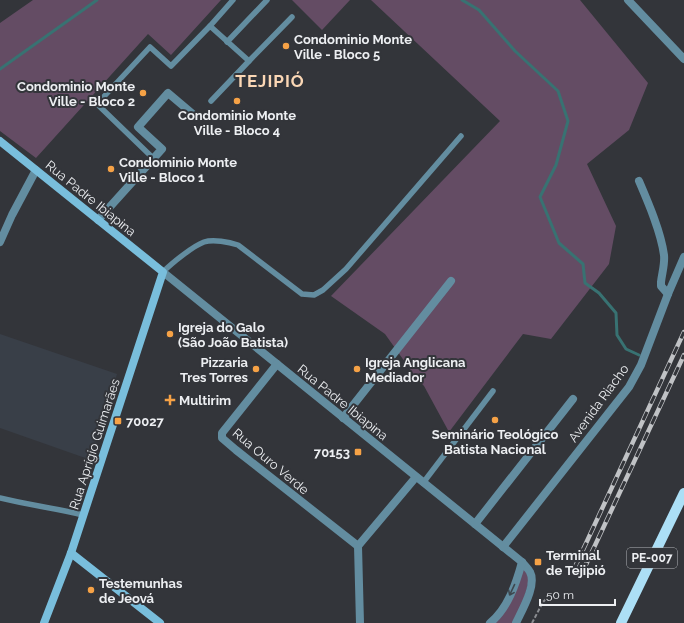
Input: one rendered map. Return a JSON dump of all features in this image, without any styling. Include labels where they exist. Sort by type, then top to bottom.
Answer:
[{"type":"main road","name":"PE-007","points":[[621,623],[684,493]]},
{"type":"street","points":[[628,0],[684,59]]},
{"type":"street","points":[[98,220],[162,149],[138,127],[168,93],[194,115]]},
{"type":"street","name":"Rua Padre Ibiapina","points":[[0,141],[522,562]]},
{"type":"street","points":[[0,242],[12,215],[36,170]]},
{"type":"street","points":[[638,181],[647,201],[662,246],[664,255],[661,286],[668,294]]},
{"type":"street","name":"Avenida Riacho","points":[[503,547],[629,386],[641,365],[684,257]]},
{"type":"street","name":"Rua Aprígio Guimarães","points":[[44,623],[71,553],[163,272]]},
{"type":"street","points":[[343,418],[450,281]]},
{"type":"street","name":"Rua Ouro Verde","points":[[277,364],[222,433],[222,438],[358,546]]},
{"type":"street","points":[[475,524],[573,399]]},
{"type":"street","points":[[360,623],[358,546],[416,477]]},
{"type":"street","points":[[71,553],[160,623]]},
{"type":"street","points":[[490,623],[497,617],[506,603],[518,577],[522,562]]},
{"type":"street","points":[[516,623],[530,591],[531,584],[530,572],[522,562]]},
{"type":"lane","points":[[153,158],[96,104],[150,47],[171,66],[233,0]]},
{"type":"lane","points":[[228,42],[267,0]]},
{"type":"lane","points":[[211,101],[292,18]]},
{"type":"lane","points":[[210,26],[249,61]]},
{"type":"lane","points":[[163,272],[171,264],[202,242],[208,241],[231,243],[238,245],[302,294],[314,295],[346,269],[461,136]]},
{"type":"lane","points":[[423,483],[493,391]]},
{"type":"lane","points":[[0,498],[26,505],[56,509],[83,515]]},
{"type":"path","points":[[532,623],[546,599]]},
{"type":"shaded area","points":[[33,0],[221,0],[171,55],[148,34],[36,158],[0,131],[0,23]]},
{"type":"shaded area","points":[[292,0],[350,0],[322,30]]},
{"type":"shaded area","points":[[371,0],[580,0],[648,83],[629,130],[587,164],[616,226],[609,264],[551,339],[523,334],[449,432],[424,386],[415,376],[385,334],[331,296],[500,121]]},
{"type":"shaded area","points":[[0,334],[117,374],[91,460],[0,428]]},
{"type":"shaded area","points":[[523,563],[531,572],[518,623],[489,623],[498,615]]},
{"type":"waterway","points":[[0,69],[97,0]]},
{"type":"waterway","points":[[462,0],[479,10],[515,51],[558,91],[568,121],[556,165],[540,197],[559,243],[583,264],[585,283],[599,293],[616,313],[617,335],[626,349],[639,355]]},
{"type":"railway","points":[[575,567],[684,332]]},
{"type":"railway","points":[[583,571],[684,355]]},
{"type":"place","name":"Condominio Monte Ville - Bloco 5","points":[[286,46]]},
{"type":"place","name":"Condominio Monte Ville - Bloco 2","points":[[143,93]]},
{"type":"place","name":"Condominio Monte Ville - Bloco 4","points":[[237,101]]},
{"type":"place","name":"Condominio Monte Ville - Bloco 1","points":[[111,169]]},
{"type":"place","name":"Igreja do Galo (São João Batista)","points":[[170,334]]},
{"type":"place","name":"Pizzaria Tres Torres","points":[[256,369]]},
{"type":"place","name":"Igreja Anglicana Mediador","points":[[357,369]]},
{"type":"place","name":"Multirim","points":[[170,400]]},
{"type":"place","name":"Seminário Teológico Batista Nacional","points":[[495,420]]},
{"type":"place","name":"70027","points":[[118,421]]},
{"type":"place","name":"70153","points":[[358,452]]},
{"type":"place","name":"Terminal de Tejipió","points":[[538,562]]},
{"type":"place","name":"Testemunhas de Jeová","points":[[91,590]]},
{"type":"district","name":"TEJIPIÓ","points":[[270,81]]}]
